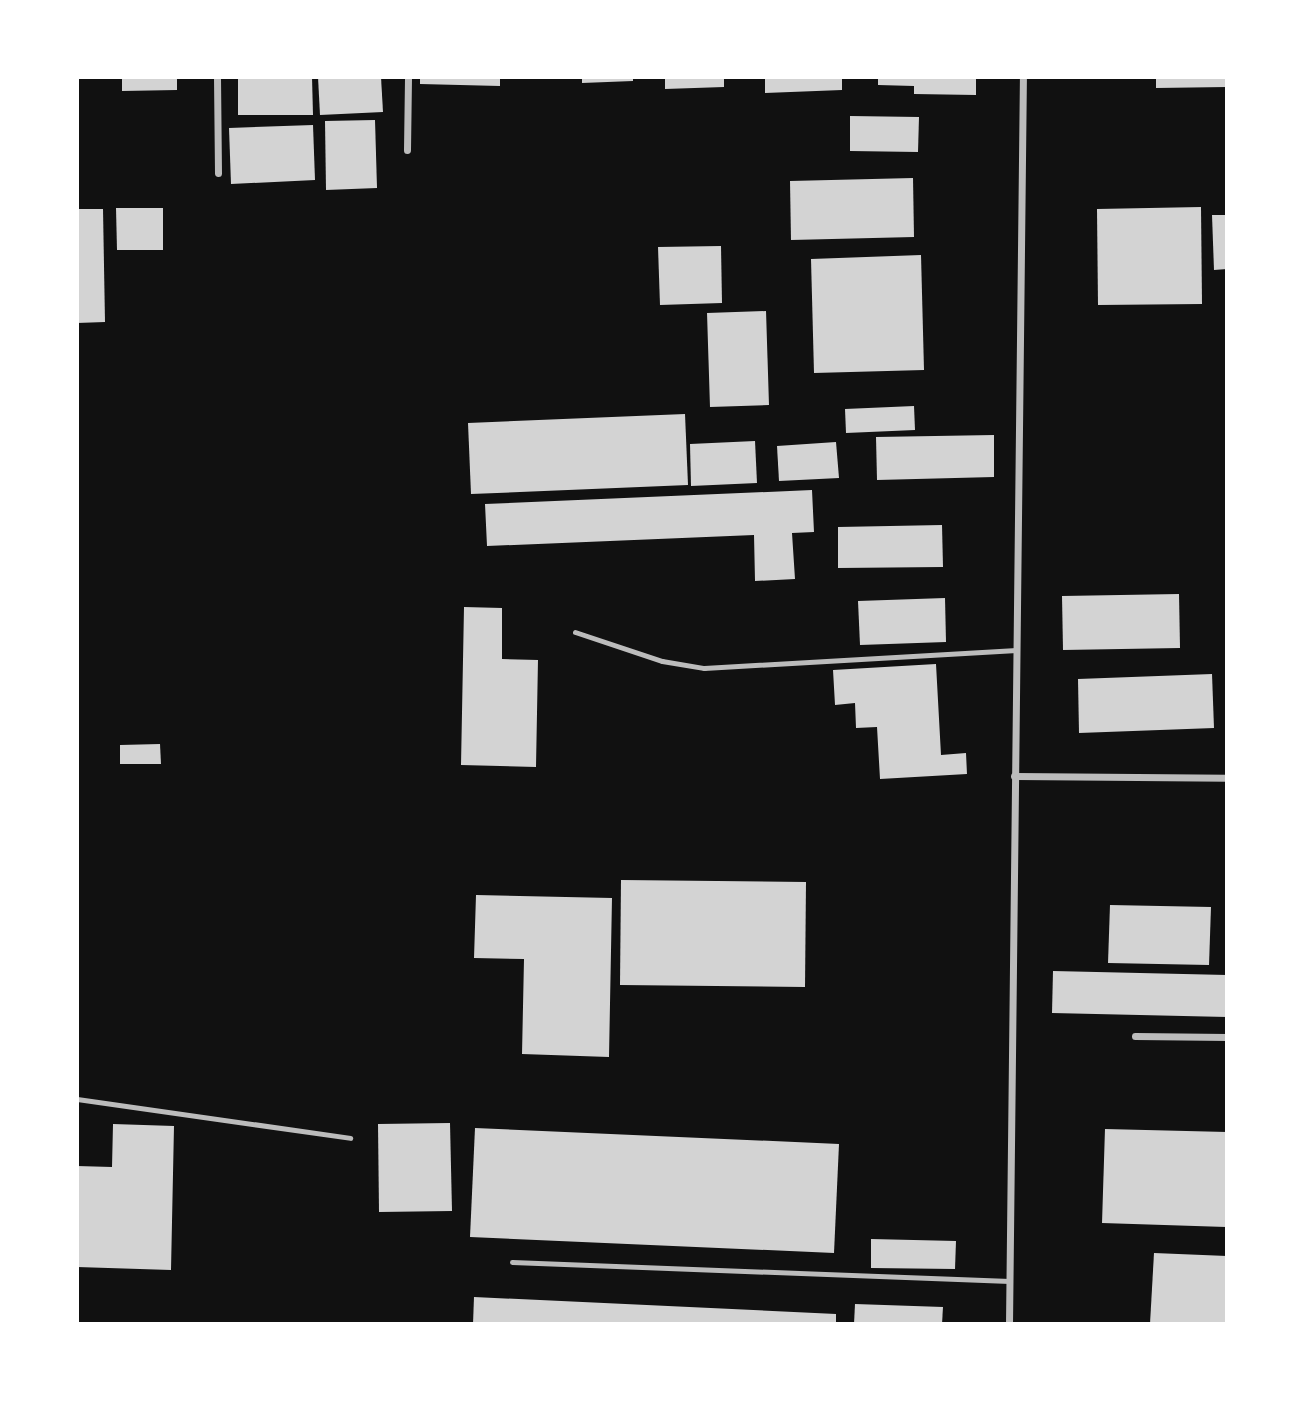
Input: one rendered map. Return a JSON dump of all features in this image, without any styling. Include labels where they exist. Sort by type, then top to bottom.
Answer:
[{"type":"street","points":[[217,77],[218,173]]},
{"type":"street","points":[[407,150],[408,77]]},
{"type":"street","points":[[1009,1324],[1023,77]]},
{"type":"street","points":[[1014,776],[1227,778]]},
{"type":"street","points":[[1135,1036],[1227,1037]]},
{"type":"lane","points":[[575,632],[662,661],[704,668],[1016,650]]},
{"type":"lane","points":[[77,1099],[350,1138]]},
{"type":"lane","points":[[512,1262],[1010,1281]]},
{"type":"building","points":[[122,77],[177,77],[177,90],[122,91]]},
{"type":"building","points":[[238,77],[312,77],[313,115],[238,115]]},
{"type":"building","points":[[318,77],[381,77],[383,112],[320,115]]},
{"type":"building","points":[[420,77],[500,77],[500,86],[420,84]]},
{"type":"building","points":[[582,77],[633,77],[633,81],[582,83]]},
{"type":"building","points":[[665,77],[724,77],[724,87],[665,89]]},
{"type":"building","points":[[765,77],[842,77],[842,90],[765,93]]},
{"type":"building","points":[[878,77],[976,77],[976,95],[914,94],[914,86],[878,85]]},
{"type":"building","points":[[1156,77],[1227,77],[1227,87],[1156,88]]},
{"type":"building","points":[[850,116],[919,117],[918,152],[850,151]]},
{"type":"building","points":[[375,120],[377,188],[326,190],[325,121]]},
{"type":"building","points":[[313,125],[315,180],[231,184],[229,128]]},
{"type":"building","points":[[913,178],[914,237],[791,240],[790,181]]},
{"type":"building","points":[[1201,207],[1202,304],[1098,305],[1097,209]]},
{"type":"building","points":[[116,208],[163,208],[163,250],[117,250]]},
{"type":"building","points":[[77,209],[103,209],[105,322],[77,323]]},
{"type":"building","points":[[1212,215],[1227,215],[1227,269],[1214,270]]},
{"type":"building","points":[[721,246],[722,303],[660,305],[658,247]]},
{"type":"building","points":[[921,255],[924,370],[814,373],[811,259]]},
{"type":"building","points":[[766,311],[769,405],[710,407],[707,313]]},
{"type":"building","points":[[914,406],[915,430],[846,433],[845,409]]},
{"type":"building","points":[[685,414],[688,485],[471,494],[468,423]]},
{"type":"building","points":[[994,435],[994,477],[877,480],[876,437]]},
{"type":"building","points":[[755,441],[757,483],[691,486],[690,444]]},
{"type":"building","points":[[836,442],[839,478],[779,481],[777,446]]},
{"type":"building","points":[[812,490],[814,532],[792,533],[795,579],[755,581],[754,535],[487,546],[485,504]]},
{"type":"building","points":[[942,525],[943,567],[838,568],[838,527]]},
{"type":"building","points":[[1179,594],[1180,648],[1063,650],[1062,596]]},
{"type":"building","points":[[945,598],[946,642],[860,645],[858,601]]},
{"type":"building","points":[[464,607],[502,608],[502,659],[538,660],[536,767],[461,765]]},
{"type":"building","points":[[936,664],[941,755],[966,753],[967,774],[880,779],[877,727],[856,728],[855,703],[835,705],[833,670]]},
{"type":"building","points":[[1212,674],[1214,728],[1079,733],[1078,679]]},
{"type":"building","points":[[160,744],[161,764],[120,764],[120,745]]},
{"type":"building","points":[[621,880],[806,882],[805,987],[620,985]]},
{"type":"building","points":[[476,895],[612,898],[609,1057],[522,1054],[524,959],[474,958]]},
{"type":"building","points":[[1110,905],[1211,907],[1209,965],[1108,963]]},
{"type":"building","points":[[1053,971],[1227,975],[1227,1017],[1052,1013]]},
{"type":"building","points":[[450,1123],[452,1211],[379,1212],[378,1124]]},
{"type":"building","points":[[113,1124],[174,1126],[171,1270],[77,1267],[77,1166],[112,1167]]},
{"type":"building","points":[[475,1128],[839,1144],[834,1253],[470,1237]]},
{"type":"building","points":[[1105,1129],[1227,1132],[1226,1227],[1102,1223]]},
{"type":"building","points":[[871,1239],[956,1241],[955,1269],[871,1268]]},
{"type":"building","points":[[1154,1253],[1227,1256],[1227,1324],[1150,1324]]},
{"type":"building","points":[[474,1297],[836,1314],[836,1324],[473,1324]]},
{"type":"building","points":[[855,1304],[943,1307],[942,1324],[854,1324]]}]
